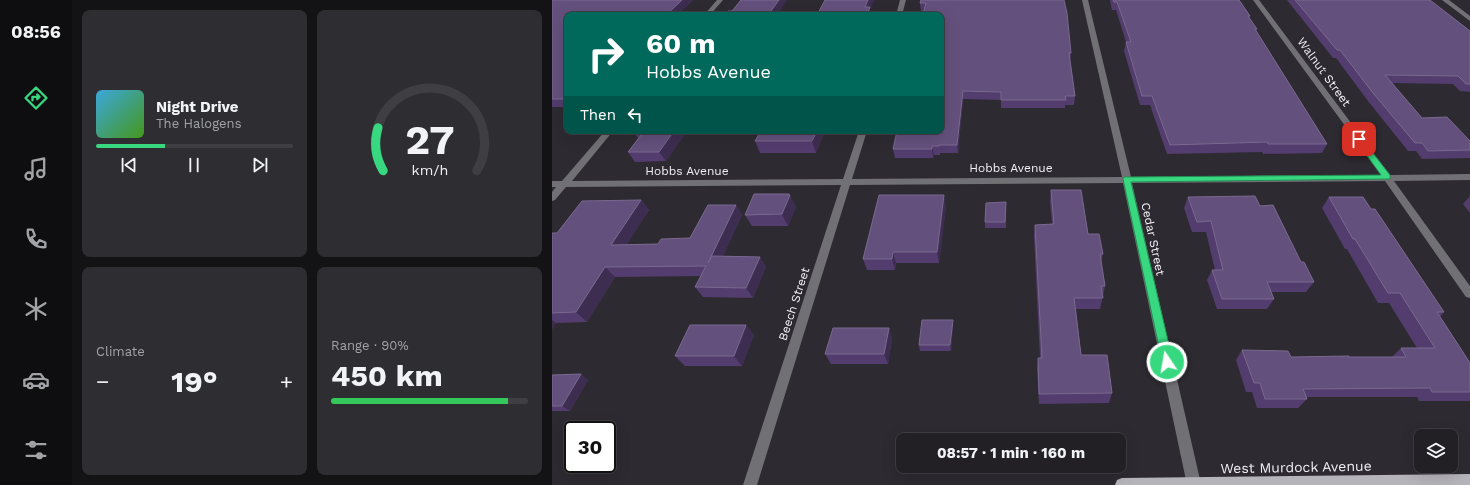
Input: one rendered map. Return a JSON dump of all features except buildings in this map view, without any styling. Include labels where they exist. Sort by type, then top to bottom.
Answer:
[{"type":"main road","name":"West Murdock Avenue","points":[[1122,485],[1470,481]]},
{"type":"street","points":[[710,12],[720,0]]},
{"type":"street","points":[[900,12],[903,0]]},
{"type":"street","name":"Cedar Street","points":[[1085,0],[1127,179],[1194,484]]},
{"type":"street","name":"Walnut Street","points":[[1256,0],[1387,177],[1470,294]]},
{"type":"street","points":[[1445,0],[1470,20]]},
{"type":"street","points":[[552,198],[606,134]]},
{"type":"street","name":"Beech Street","points":[[750,485],[862,134]]},
{"type":"street","name":"Hobbs Avenue","points":[[552,184],[1470,177]]},
{"type":"route","points":[[1167,362],[1127,179],[1387,177],[1359,139]]}]
